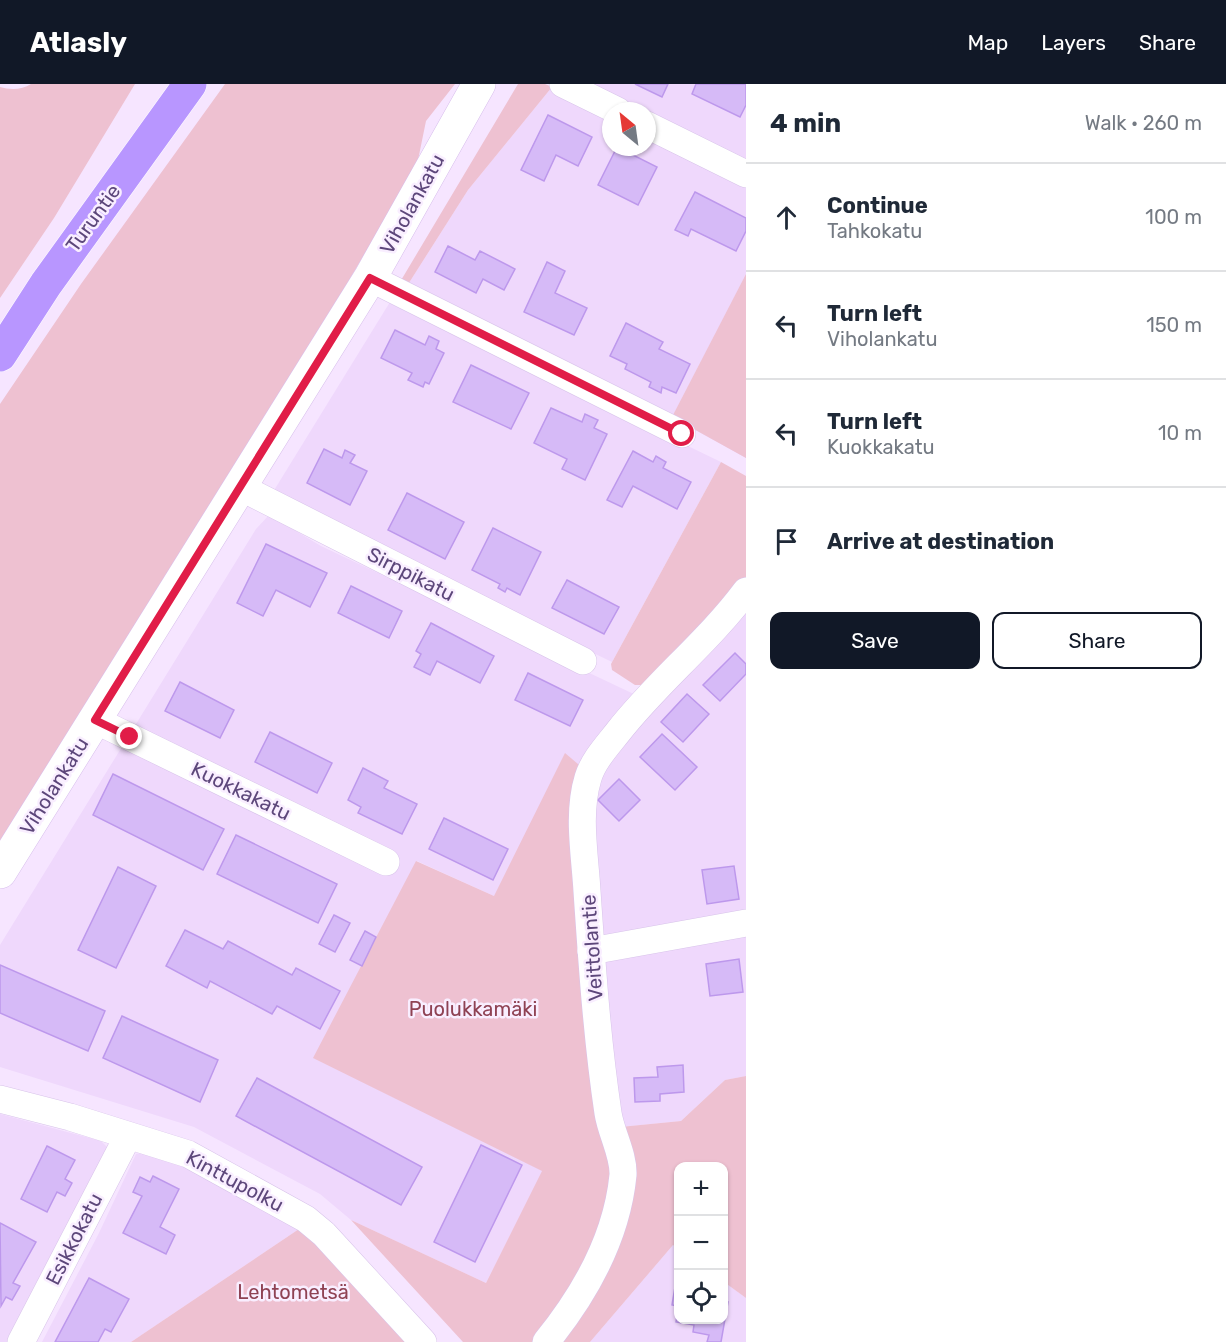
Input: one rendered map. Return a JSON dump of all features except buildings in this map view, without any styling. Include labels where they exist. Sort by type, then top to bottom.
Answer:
[{"type":"highway","name":"Turuntie","points":[[0,355],[46,284],[190,84]]},
{"type":"main road","name":"Viholankatu","points":[[0,872],[370,278],[479,84]]},
{"type":"street","points":[[563,84],[602,103]]},
{"type":"street","points":[[656,129],[746,174]]},
{"type":"street","points":[[370,278],[682,434]]},
{"type":"street","name":"Sirppikatu","points":[[240,487],[583,661]]},
{"type":"street","name":"Veittolantie","points":[[546,1342],[584,1288],[603,1251],[616,1208],[623,1172],[609,1115],[593,990],[583,830],[588,777],[601,754],[643,700],[703,641],[746,591]]},
{"type":"street","name":"Kuokkakatu","points":[[95,720],[386,862]]},
{"type":"street","points":[[591,951],[746,923]]},
{"type":"street","name":"Kinttupolku","points":[[0,1099],[128,1136],[207,1162],[306,1219],[324,1234],[423,1342]]},
{"type":"street","name":"Esikkokatu","points":[[21,1342],[128,1136]]},
{"type":"shaded area","points":[[592,84],[746,84],[746,162],[656,116],[656,102],[629,102]]},
{"type":"shaded area","points":[[552,87],[602,113],[602,156],[656,156],[656,141],[746,187],[746,458],[672,417],[407,286],[468,190]]},
{"type":"shaded area","points":[[390,302],[721,462],[612,662],[289,506],[273,492]]},
{"type":"shaded area","points":[[269,515],[321,546],[657,705],[746,596],[746,1076],[725,1080],[681,1121],[620,1127],[494,896],[417,861],[314,1058],[543,1171],[486,1283],[351,1220],[320,1194],[194,1127],[0,1067],[0,945],[256,529]]},
{"type":"shaded area","points":[[0,1114],[101,1141],[108,1148],[10,1342],[0,1342]]},
{"type":"shaded area","points":[[141,1153],[201,1173],[299,1229],[131,1342],[42,1342],[99,1233],[136,1154]]},
{"type":"shaded area","points":[[673,1245],[674,1324],[728,1324],[728,1285],[746,1298],[746,1342],[590,1342]]},
{"type":"green space","points":[[31,84],[135,84],[54,218],[0,298],[0,87],[16,89]]},
{"type":"green space","points":[[225,84],[455,84],[426,121],[417,165],[348,282],[0,841],[0,404],[81,284]]},
{"type":"green space","points":[[518,84],[545,84],[552,87],[468,190],[407,286],[400,282]]},
{"type":"green space","points":[[746,274],[746,458],[672,417]]},
{"type":"green space","points":[[721,462],[746,476],[746,581],[644,685],[635,685],[612,670],[611,664]]},
{"type":"green space","name":"Puolukkamäki","points":[[565,753],[585,770],[617,1173],[596,1249],[538,1342],[463,1342],[351,1220],[486,1283],[542,1171],[313,1058],[416,861],[494,896]]},
{"type":"green space","points":[[746,1076],[746,1298],[728,1285],[728,1162],[674,1162],[674,1246],[590,1342],[554,1342],[591,1291],[620,1127],[681,1121],[725,1080]]},
{"type":"green space","name":"Lehtometsä","points":[[299,1229],[317,1243],[407,1342],[131,1342]]},
{"type":"route","points":[[130,737],[95,720],[370,278],[682,434]]}]
